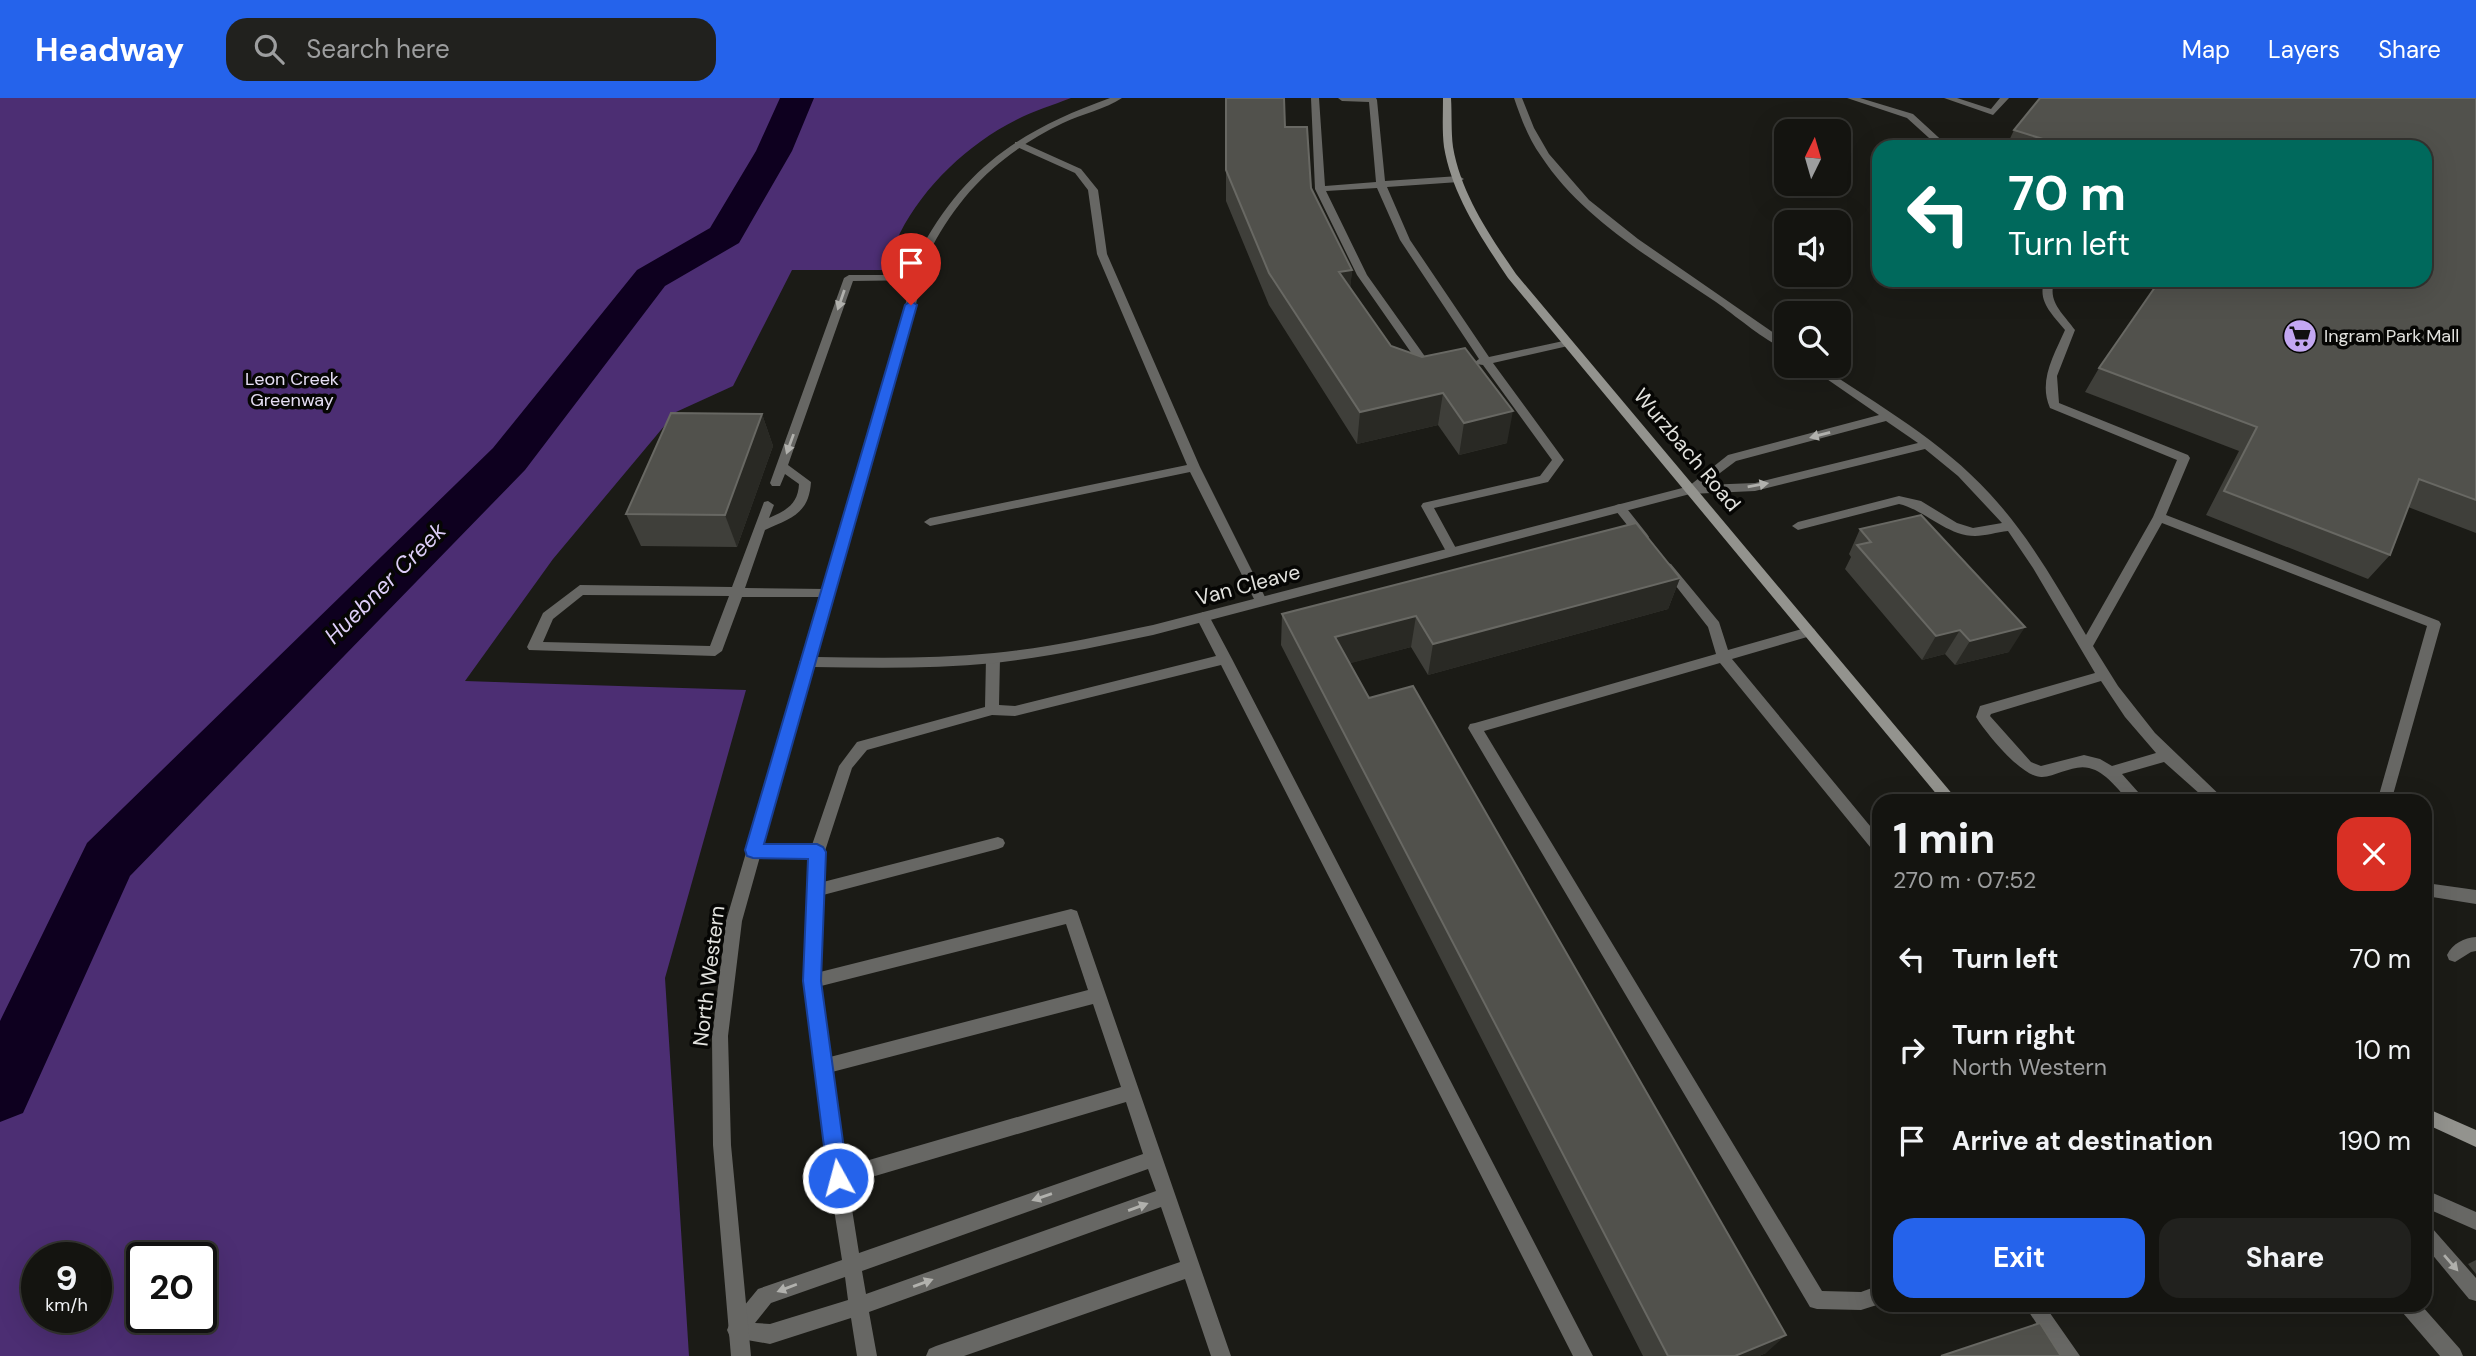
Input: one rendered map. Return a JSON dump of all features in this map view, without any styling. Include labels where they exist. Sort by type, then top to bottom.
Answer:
[{"type":"main road","name":"Wurzbach Road","points":[[1447,98],[1449,152],[1459,179],[1484,235],[1513,276],[1945,794]]},
{"type":"main road","points":[[2432,1119],[2476,1139]]},
{"type":"street","name":"North Western","points":[[741,1356],[722,1145],[720,1036],[734,921],[806,663],[928,247],[951,204],[978,174],[1018,144],[1064,119],[1118,98]]},
{"type":"street","points":[[1315,98],[1320,189],[1362,275],[1430,373],[1441,370]]},
{"type":"street","points":[[1342,98],[1373,100],[1381,185],[1405,240],[1486,361],[1558,460],[1544,479],[1427,506],[1452,552]]},
{"type":"street","points":[[1518,98],[1530,130],[1550,163],[1577,196],[1619,233],[1774,338]]},
{"type":"street","points":[[1850,98],[1910,116],[1936,140]]},
{"type":"street","points":[[1948,98],[1993,112],[2005,98]]},
{"type":"street","points":[[1018,144],[1078,171],[1093,190],[1102,254],[1194,467],[1261,601]]},
{"type":"street","points":[[1320,189],[1459,179]]},
{"type":"street","points":[[776,483],[849,278],[919,278]]},
{"type":"street","points":[[2047,287],[2047,302],[2070,330],[2056,358],[2049,390],[2054,405],[2184,458],[2159,517],[2086,646]]},
{"type":"street","points":[[1464,365],[1568,343]]},
{"type":"street","points":[[1830,378],[1955,466],[2011,526],[2130,713],[2168,755],[2210,794]]},
{"type":"street","points":[[1690,491],[1732,458],[1886,417]]},
{"type":"street","points":[[1690,491],[1755,487],[1925,445]]},
{"type":"street","points":[[761,527],[799,508],[805,495],[805,482],[782,466]]},
{"type":"street","points":[[930,522],[1194,467]]},
{"type":"street","name":"Van Cleave","points":[[806,663],[911,663],[993,658],[1074,646],[1203,617],[1690,491]]},
{"type":"street","points":[[1798,526],[1899,500],[1917,504],[1953,526],[1973,532],[2011,526]]},
{"type":"street","points":[[768,505],[761,527],[737,592],[715,650],[534,646],[548,617],[580,590],[737,592],[826,594]]},
{"type":"street","points":[[1620,508],[1714,625],[1724,659],[1872,839]]},
{"type":"street","points":[[2159,517],[2434,624],[2386,794]]},
{"type":"street","points":[[1203,617],[1583,1356]]},
{"type":"street","points":[[1809,632],[1724,659],[1475,728],[1817,1300],[1861,1301],[1872,1297]]},
{"type":"street","points":[[992,710],[993,658]]},
{"type":"street","points":[[867,1356],[850,1264],[812,981],[817,852],[846,766],[862,747],[992,710],[1015,711],[1225,659]]},
{"type":"street","points":[[2105,675],[1985,710],[1983,717],[2026,766],[2040,772],[2084,761],[2095,763],[2110,772],[2132,794]]},
{"type":"street","points":[[2110,772],[2168,755]]},
{"type":"street","points":[[816,891],[998,843]]},
{"type":"street","points":[[753,850],[817,852]]},
{"type":"street","points":[[2432,890],[2475,893]]},
{"type":"street","points":[[812,981],[1071,916],[1221,1356]]},
{"type":"street","points":[[2455,955],[2467,945],[2476,944]]},
{"type":"street","points":[[825,1066],[1098,995]]},
{"type":"street","points":[[838,1178],[1131,1092]]},
{"type":"street","points":[[737,1330],[765,1296],[1153,1159]]},
{"type":"street","points":[[737,1330],[770,1334],[859,1306],[1168,1196]]},
{"type":"street","points":[[2432,1202],[2476,1221]]},
{"type":"street","points":[[2432,1241],[2476,1292]]},
{"type":"street","points":[[936,1356],[1192,1267]]},
{"type":"street","points":[[2038,1312],[2070,1356]]},
{"type":"street","points":[[2415,1312],[2453,1356]]},
{"type":"green space","name":"Leon Creek Greenway","points":[[0,98],[1071,98],[1029,114],[998,130],[949,168],[910,216],[898,237],[889,270],[792,270],[733,386],[676,412],[553,559],[465,681],[746,690],[665,978],[689,1356],[0,1356]]},
{"type":"building","points":[[1226,98],[1284,98],[1285,127],[1307,127],[1311,188],[1352,270],[1339,272],[1391,346],[1422,357],[1465,348],[1513,411],[1464,423],[1443,393],[1360,412],[1269,273],[1226,170]]},
{"type":"building","name":"Ingram Park Mall","points":[[2040,98],[2476,98],[2476,500],[2419,479],[2390,555],[2224,491],[2257,427],[2099,368],[2155,287],[2432,287],[2432,140],[2046,140],[2014,130]]},
{"type":"building","points":[[671,413],[762,414],[725,515],[626,514]]},
{"type":"building","points":[[1921,515],[2025,627],[1970,641],[1960,630],[1936,636],[1857,545],[1871,542],[1860,529]]},
{"type":"building","points":[[1636,523],[1680,578],[1433,644],[1416,616],[1335,637],[1369,698],[1413,686],[1786,1335],[1735,1356],[1668,1356],[1282,614]]},
{"type":"building","points":[[2040,1323],[2061,1356],[1941,1356]]},
{"type":"waterway","name":"Huebner Creek","points":[[0,1091],[108,860],[509,459],[651,278],[725,235],[774,151],[797,98]]},
{"type":"place","name":"Ingram Park Mall","points":[[2300,336]]},
{"type":"route","points":[[838,1178],[812,981],[817,852],[753,850],[911,305]]}]
